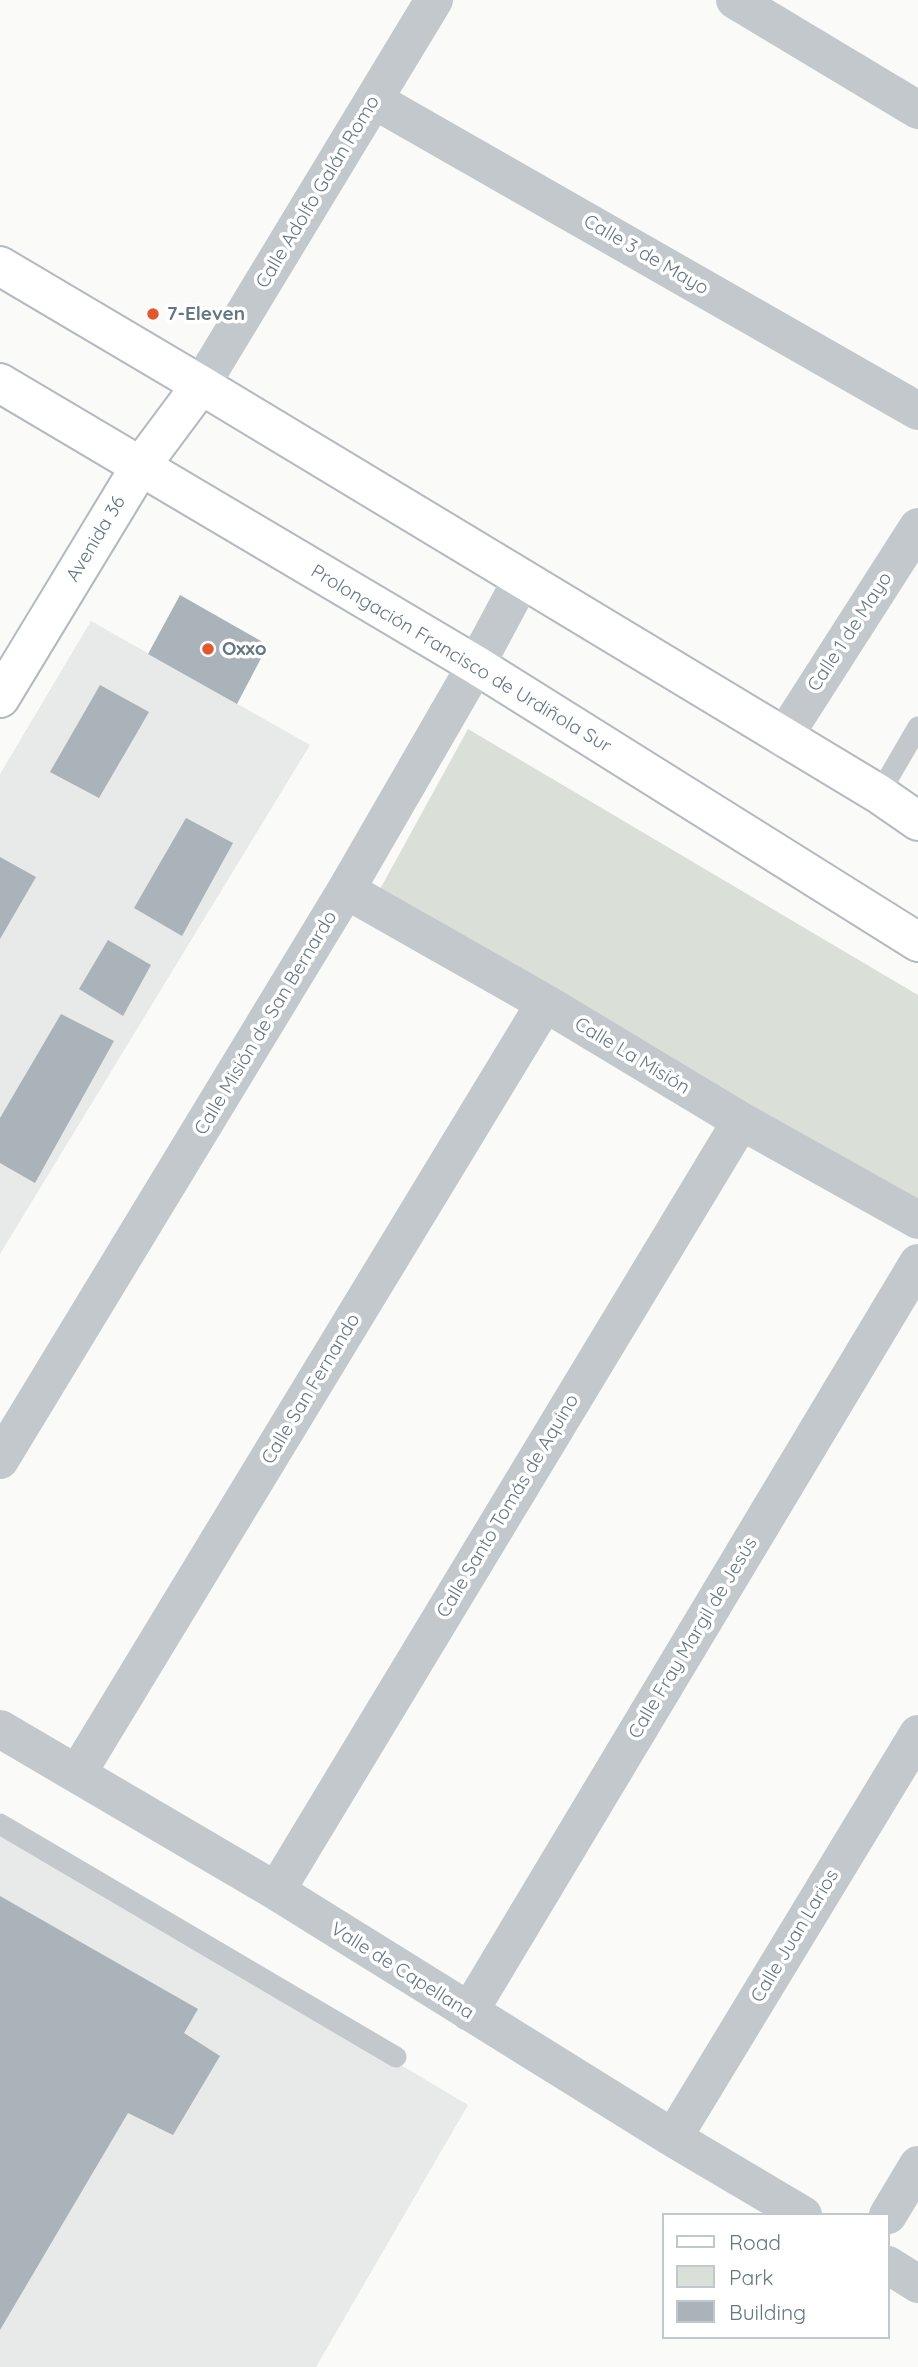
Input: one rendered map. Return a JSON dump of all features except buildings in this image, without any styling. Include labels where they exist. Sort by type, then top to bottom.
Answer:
[{"type":"main road","points":[[0,266],[879,794],[918,821]]},
{"type":"main road","name":"Prolongación Francisco de Urdiñola Sur","points":[[0,383],[476,665],[918,942]]},
{"type":"main road","name":"Avenida 36","points":[[0,698],[140,467],[201,385]]},
{"type":"street","name":"Calle Adolfo Galán Romo","points":[[201,385],[434,0]]},
{"type":"street","points":[[736,0],[918,110]]},
{"type":"street","name":"Calle 3 de Mayo","points":[[374,100],[918,411]]},
{"type":"street","name":"Calle 1 de Mayo","points":[[783,738],[918,527]]},
{"type":"street","name":"Calle Misión de San Bernardo","points":[[0,1460],[346,890],[476,665],[522,579]]},
{"type":"street","name":"Calle La Misión","points":[[346,890],[545,1003],[741,1121],[918,1220]]},
{"type":"street","name":"Calle San Fernando","points":[[77,1774],[545,1003]]},
{"type":"street","name":"Calle Santo Tomás de Aquino","points":[[275,1892],[741,1121]]},
{"type":"street","name":"Calle Fray Margil de Jesús","points":[[469,2012],[918,1264]]},
{"type":"street","name":"Valle de Capellana","points":[[0,1729],[275,1892],[673,2138],[800,2213]]},
{"type":"street","name":"Calle Juan Larios","points":[[673,2138],[918,1734]]},
{"type":"street","points":[[889,2213],[918,2165]]},
{"type":"street","points":[[890,2266],[918,2284]]},
{"type":"lane","points":[[879,794],[918,727]]},
{"type":"lane","points":[[0,1824],[396,2057]]},
{"type":"shaded area","points":[[91,621],[310,745],[0,1254],[0,774]]},
{"type":"shaded area","points":[[0,1826],[468,2105],[316,2367],[0,2367]]},
{"type":"green space","points":[[468,729],[918,995],[918,1212],[379,891]]},
{"type":"place","name":"7-Eleven","points":[[153,314]]},
{"type":"place","name":"Oxxo","points":[[208,649]]}]
